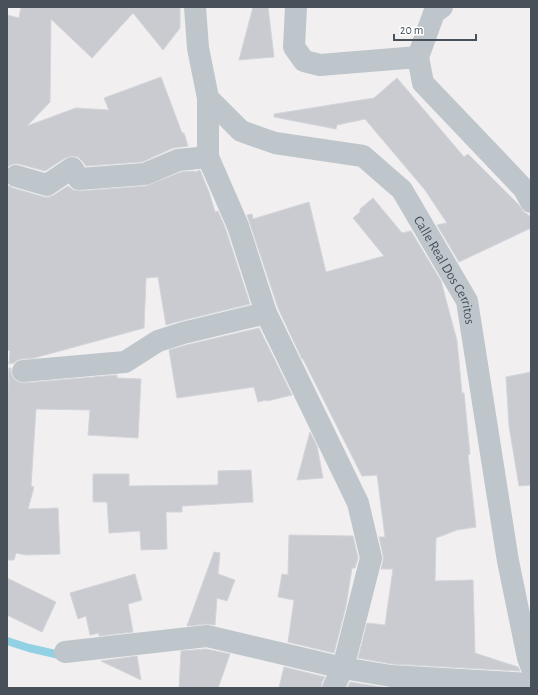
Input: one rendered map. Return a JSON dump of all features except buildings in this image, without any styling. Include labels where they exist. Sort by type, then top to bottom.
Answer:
[{"type":"street","points":[[195,7],[198,48],[208,98],[208,157],[238,226],[266,313],[358,504],[371,558],[343,668],[333,688]]},
{"type":"street","points":[[296,7],[294,47],[304,61],[320,65],[418,57]]},
{"type":"street","points":[[442,7],[434,13],[418,57],[423,84],[524,189],[531,202]]},
{"type":"street","name":"Calle Real Dos Cerritos","points":[[208,98],[241,131],[275,143],[363,156],[402,190],[467,301],[508,561],[528,658],[531,666]]},
{"type":"street","points":[[16,176],[47,186],[72,168],[79,179],[146,174],[178,160],[208,157]]},
{"type":"street","points":[[23,371],[125,362],[158,341],[183,333],[266,313]]},
{"type":"street","points":[[65,652],[207,636],[343,668],[391,676],[531,684]]},
{"type":"waterway","points":[[7,641],[64,656]]}]
